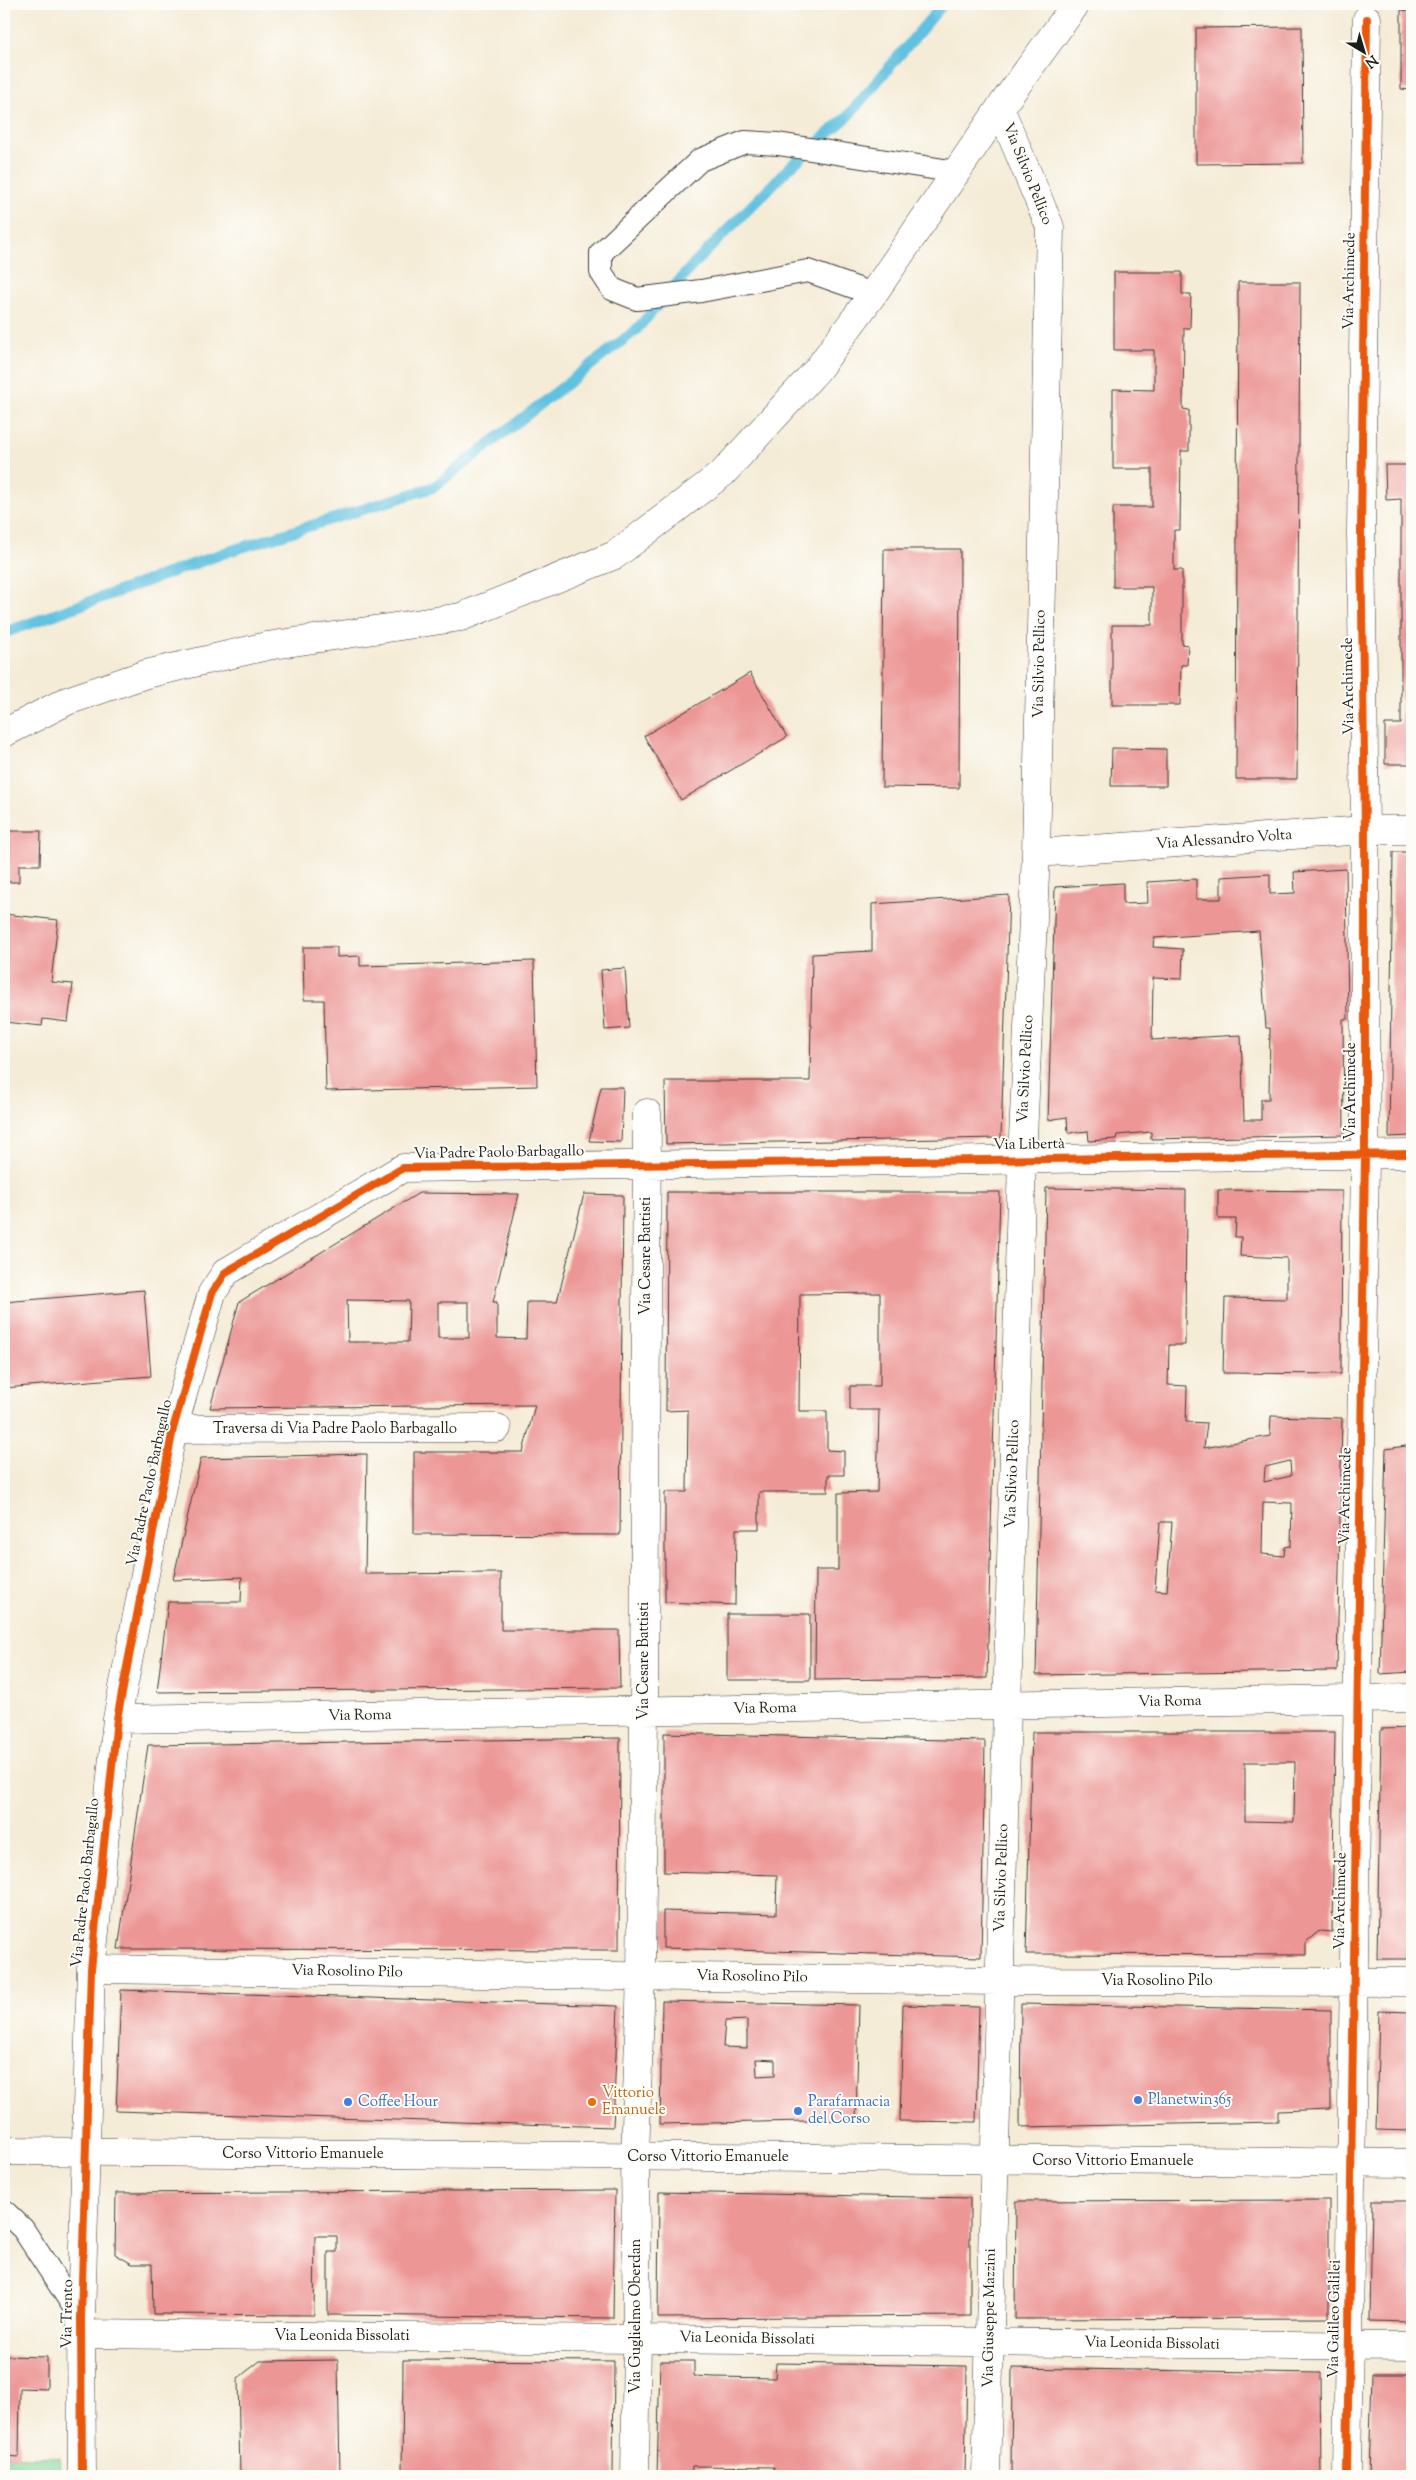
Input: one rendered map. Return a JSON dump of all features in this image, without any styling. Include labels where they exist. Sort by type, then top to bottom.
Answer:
[{"type":"street","points":[[5,728],[67,701],[146,674],[267,646],[461,617],[615,555],[723,473],[817,370],[873,294],[1000,108],[1076,4]]},
{"type":"street","name":"Via Archimede","points":[[1352,2162],[1365,1154],[1365,830],[1361,532],[1367,19]]},
{"type":"street","name":"Via Silvio Pellico","points":[[994,2160],[1022,1158],[1036,853],[1050,227],[1000,108]]},
{"type":"street","name":"Via Alessandro Volta","points":[[1036,853],[1365,830],[1412,830]]},
{"type":"street","name":"Via Cesare Battisti","points":[[635,2157],[641,1975],[647,1113]]},
{"type":"street","name":"Via Libertà","points":[[646,1164],[1412,1154]]},
{"type":"street","name":"Via Padre Paolo Barbagallo","points":[[86,2152],[91,1969],[117,1719],[173,1429],[212,1293],[226,1272],[403,1168],[646,1164]]},
{"type":"street","name":"Traversa di Via Padre Paolo Barbagallo","points":[[173,1429],[497,1428]]},
{"type":"street","name":"Via Roma","points":[[117,1719],[1412,1698]]},
{"type":"street","name":"Via Rosolino Pilo","points":[[91,1969],[1000,1981],[1412,1982]]},
{"type":"street","name":"Corso Vittorio Emanuele","points":[[4,2151],[1412,2163]]},
{"type":"street","name":"Via Trento","points":[[82,2476],[81,2326],[86,2152]]},
{"type":"street","name":"Via Guglielmo Oberdan","points":[[635,2157],[637,2338],[635,2476]]},
{"type":"street","name":"Via Giuseppe Mazzini","points":[[986,2476],[994,2160]]},
{"type":"street","name":"Via Galileo Galilei","points":[[1347,2476],[1352,2162]]},
{"type":"street","name":"Via Leonida Bissolati","points":[[81,2326],[637,2338],[1349,2347],[1412,2346]]},
{"type":"lane","points":[[873,294],[808,271],[701,291],[637,299],[612,289],[601,272],[601,253],[700,160],[745,142],[778,144],[957,172]]},
{"type":"lane","points":[[4,2210],[13,2229],[81,2326]]},
{"type":"green space","points":[[4,2456],[60,2458],[59,2476],[4,2476]]},
{"type":"building","points":[[1401,10],[1412,11],[1412,90],[1401,89]]},
{"type":"building","points":[[1302,27],[1303,163],[1196,164],[1196,28]]},
{"type":"building","points":[[1114,272],[1182,272],[1182,294],[1191,294],[1190,328],[1184,328],[1183,409],[1189,410],[1189,451],[1181,451],[1180,530],[1174,530],[1174,570],[1182,570],[1182,644],[1188,645],[1187,665],[1181,665],[1180,705],[1112,705],[1112,625],[1152,625],[1152,587],[1113,587],[1113,507],[1152,507],[1152,469],[1113,469],[1113,389],[1154,390],[1154,350],[1114,350]]},
{"type":"building","points":[[1238,282],[1300,282],[1297,779],[1236,779]]},
{"type":"building","points":[[1385,465],[1412,465],[1412,764],[1385,764],[1385,724],[1401,724],[1401,499],[1386,500]]},
{"type":"building","points":[[884,549],[960,549],[959,788],[882,787]]},
{"type":"building","points":[[750,673],[787,737],[681,800],[644,736]]},
{"type":"building","points":[[1112,748],[1166,749],[1166,786],[1111,786]]},
{"type":"building","points":[[4,831],[41,831],[40,865],[19,865],[19,882],[4,882]]},
{"type":"building","points":[[1393,852],[1412,852],[1412,1136],[1389,1137]]},
{"type":"building","points":[[1346,869],[1348,1019],[1343,1019],[1344,1135],[1151,1139],[1151,1132],[1117,1135],[1116,1139],[1089,1141],[1088,1131],[1068,1133],[1067,1117],[1048,1120],[1055,887],[1123,883],[1123,904],[1148,903],[1147,882],[1196,879],[1196,899],[1221,899],[1221,877],[1270,874],[1270,894],[1295,893],[1294,872]],"holes":[[[1259,931],[1266,1028],[1270,1028],[1269,1099],[1261,1099],[1261,1120],[1244,1120],[1241,1035],[1152,1040],[1153,978],[1182,979],[1183,949],[1153,947],[1154,938]]]},
{"type":"building","points":[[1009,895],[1001,1138],[666,1144],[665,1081],[810,1081],[812,954],[872,951],[872,904]]},
{"type":"building","points":[[4,914],[58,920],[51,982],[73,984],[68,1022],[43,1019],[42,1026],[4,1022]]},
{"type":"building","points":[[303,947],[337,947],[337,957],[360,956],[360,966],[534,961],[537,1086],[326,1091],[324,1000],[304,1000]]},
{"type":"building","points":[[625,968],[629,1028],[605,1030],[601,970]]},
{"type":"building","points":[[601,1087],[623,1087],[621,1142],[589,1141]]},
{"type":"building","points":[[1046,1188],[1186,1190],[1185,1345],[1169,1345],[1168,1385],[1187,1386],[1186,1422],[1207,1423],[1204,1448],[1270,1436],[1271,1416],[1342,1418],[1337,1671],[1036,1675]],"holes":[[[1290,1461],[1291,1476],[1264,1482],[1265,1467]],[[1263,1502],[1292,1503],[1291,1546],[1285,1547],[1284,1556],[1262,1554]],[[1160,1522],[1172,1522],[1167,1591],[1155,1590]]]},
{"type":"building","points":[[1218,1190],[1342,1191],[1341,1374],[1223,1373],[1225,1298],[1287,1299],[1287,1258],[1240,1256],[1241,1237],[1235,1237],[1236,1219],[1218,1219]]},
{"type":"building","points":[[667,1192],[1000,1192],[987,1678],[815,1680],[816,1570],[838,1570],[838,1493],[877,1492],[879,1410],[850,1410],[850,1386],[880,1386],[880,1293],[800,1294],[799,1411],[827,1411],[827,1450],[844,1451],[844,1475],[828,1475],[828,1492],[759,1492],[759,1529],[736,1529],[735,1605],[665,1602],[665,1492],[687,1492],[688,1410],[666,1411]]},
{"type":"building","points":[[419,1193],[519,1194],[493,1302],[497,1302],[497,1338],[526,1339],[527,1302],[557,1302],[584,1194],[623,1195],[620,1535],[414,1534],[414,1452],[523,1452],[535,1405],[210,1408],[239,1302]],"holes":[[[347,1300],[409,1301],[408,1342],[348,1342]],[[438,1302],[469,1302],[469,1338],[438,1338]]]},
{"type":"building","points":[[144,1290],[151,1376],[4,1388],[4,1302]]},
{"type":"building","points":[[1412,1445],[1412,1672],[1380,1674],[1386,1449]]},
{"type":"building","points":[[367,1454],[365,1574],[501,1573],[501,1630],[619,1630],[620,1688],[157,1692],[168,1602],[241,1602],[242,1577],[173,1580],[201,1458]]},
{"type":"building","points":[[727,1614],[810,1614],[810,1680],[727,1680]]},
{"type":"building","points":[[1412,1728],[1412,1959],[1377,1959],[1381,1729]]},
{"type":"building","points":[[1032,1732],[1335,1732],[1332,1932],[1319,1931],[1306,1942],[1306,1955],[1026,1954]],"holes":[[[1245,1762],[1295,1762],[1294,1822],[1245,1821]]]},
{"type":"building","points":[[664,1733],[985,1741],[981,1957],[663,1948],[663,1911],[776,1914],[777,1875],[664,1872]]},
{"type":"building","points":[[620,1738],[619,1950],[118,1949],[148,1745]]},
{"type":"building","points":[[121,1990],[618,2006],[613,2127],[116,2111]]},
{"type":"building","points":[[662,2001],[859,2005],[856,2120],[660,2124]],"holes":[[[747,2020],[747,2048],[723,2047],[725,2021]],[[756,2059],[775,2060],[775,2075],[757,2076]]]},
{"type":"building","points":[[1021,2004],[1331,2010],[1331,2109],[1278,2111],[1278,2122],[1020,2127]]},
{"type":"building","points":[[903,2005],[979,2007],[976,2122],[900,2121]]},
{"type":"building","points":[[1379,2011],[1412,2012],[1412,2131],[1376,2130]]},
{"type":"building","points":[[615,2190],[613,2318],[328,2315],[328,2252],[337,2252],[337,2236],[315,2236],[314,2315],[153,2314],[152,2264],[132,2264],[115,2254],[116,2193]]},
{"type":"building","points":[[659,2192],[970,2198],[970,2316],[658,2318]]},
{"type":"building","points":[[1329,2200],[1329,2318],[1015,2319],[1016,2201]]},
{"type":"building","points":[[1372,2201],[1412,2201],[1412,2322],[1370,2321]]},
{"type":"building","points":[[4,2356],[47,2357],[47,2389],[20,2388],[19,2457],[4,2456]]},
{"type":"building","points":[[338,2360],[340,2476],[240,2476],[238,2378],[260,2361]]},
{"type":"building","points":[[403,2360],[614,2361],[613,2476],[402,2476]]},
{"type":"building","points":[[660,2361],[694,2361],[694,2376],[775,2378],[776,2363],[967,2366],[965,2476],[773,2476],[774,2467],[692,2466],[691,2476],[657,2476]]},
{"type":"building","points":[[1012,2368],[1320,2373],[1321,2476],[1011,2476]]},
{"type":"building","points":[[1372,2374],[1412,2374],[1412,2476],[1369,2476]]},
{"type":"waterway","points":[[9,631],[227,552],[434,487],[636,330],[692,266],[790,167],[847,117],[943,4]]},
{"type":"cycle path","points":[[1347,2476],[1365,1154],[1365,830],[1361,532],[1367,19]]},
{"type":"cycle path","points":[[82,2476],[81,2318],[91,1969],[117,1719],[173,1429],[212,1293],[226,1272],[403,1168],[1412,1154]]},
{"type":"place","name":"Planetwin365","points":[[1138,2100]]},
{"type":"place","name":"Coffee Hour","points":[[348,2102]]},
{"type":"place","name":"Vittorio Emanuele","points":[[592,2102]]},
{"type":"place","name":"Parafarmacia del Corso","points":[[798,2111]]}]
